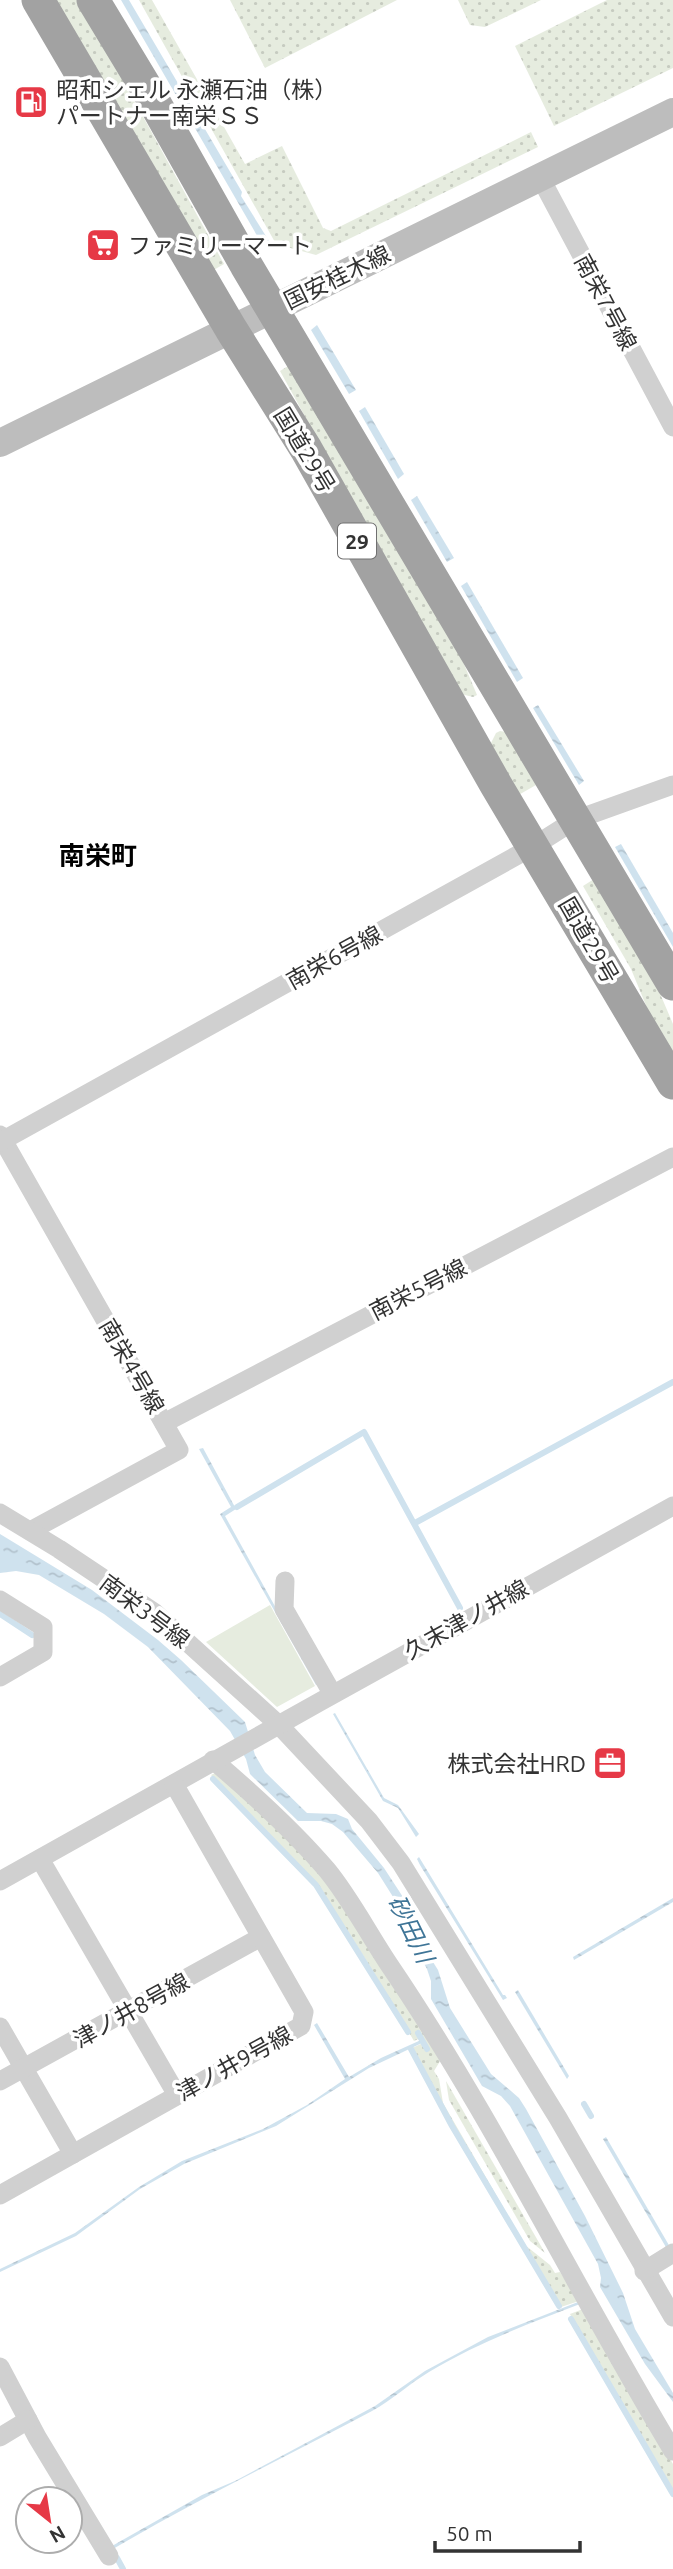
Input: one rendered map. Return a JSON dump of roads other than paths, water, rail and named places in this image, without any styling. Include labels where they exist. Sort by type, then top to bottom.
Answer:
[{"type":"highway","name":"国道29号","points":[[38,0],[231,329],[306,449],[496,785],[673,1083]]},
{"type":"highway","name":"国道29号","points":[[93,0],[272,309],[673,984]]},
{"type":"main road","name":"国安桂木線","points":[[0,443],[673,112]]},
{"type":"street","name":"南栄7号線","points":[[540,177],[673,427]]},
{"type":"street","name":"南栄6号線","points":[[1,1139],[534,846],[575,820],[673,785]]},
{"type":"street","name":"南栄4号線","points":[[1,1139],[179,1450],[30,1531]]},
{"type":"street","name":"南栄5号線","points":[[164,1423],[673,1157]]},
{"type":"street","name":"久末津ノ井線","points":[[212,1762],[673,1506]]},
{"type":"street","name":"南栄3号線","points":[[0,1513],[155,1614],[279,1725],[369,1821],[401,1863],[558,2118],[673,2317]]},
{"type":"street","points":[[285,1581],[284,1609],[332,1693]]},
{"type":"street","points":[[0,1600],[43,1627],[43,1652],[0,1677]]},
{"type":"street","points":[[0,1881],[212,1762],[279,1819],[328,1872],[446,2053],[619,2362],[673,2451]]},
{"type":"street","name":"津ノ井9号線","points":[[0,2196],[301,2026],[304,2012],[174,1784]]},
{"type":"street","points":[[40,1858],[177,2095]]},
{"type":"street","name":"津ノ井8号線","points":[[0,2081],[261,1937]]},
{"type":"street","points":[[0,2027],[73,2154]]},
{"type":"street","points":[[645,2271],[673,2253]]},
{"type":"street","points":[[0,2367],[28,2420],[109,2556]]},
{"type":"street","points":[[0,2437],[28,2420]]},
{"type":"water","points":[[121,0],[129,0],[242,192],[241,196],[269,241],[263,246]]},
{"type":"water","points":[[317,325],[356,390],[349,394],[311,330]]},
{"type":"water","points":[[365,407],[404,474],[398,479],[359,411]]},
{"type":"water","points":[[417,496],[454,558],[447,562],[411,500]]},
{"type":"water","points":[[467,582],[523,678],[517,682],[461,586]]},
{"type":"water","points":[[538,705],[584,781],[579,785],[533,708]]},
{"type":"water","points":[[621,844],[673,933],[673,947],[615,847]]},
{"type":"water","points":[[203,1448],[236,1509],[225,1516],[318,1684],[316,1685],[220,1514],[231,1507],[199,1449]]},
{"type":"water","name":"砂田川","points":[[0,1534],[92,1590],[181,1660],[245,1722],[255,1755],[265,1772],[307,1813],[336,1814],[348,1819],[352,1829],[384,1868],[416,1917],[418,1938],[438,1970],[450,2008],[491,2074],[519,2098],[526,2109],[585,2216],[623,2293],[635,2329],[673,2393],[673,2402],[645,2364],[600,2287],[598,2264],[510,2106],[501,2096],[482,2086],[431,1999],[431,1981],[427,1969],[408,1936],[395,1900],[378,1873],[343,1832],[332,1824],[321,1821],[298,1821],[250,1774],[246,1759],[230,1731],[148,1647],[104,1614],[39,1575],[16,1571],[0,1573]]},
{"type":"water","points":[[335,1713],[384,1798],[398,1805],[419,1834],[416,1837],[398,1808],[383,1801],[333,1714]]},
{"type":"water","points":[[419,1857],[507,1998],[503,2000],[420,1865],[417,1859]]},
{"type":"water","points":[[673,1898],[673,1902],[574,1960],[573,1957]]},
{"type":"water","points":[[518,1990],[569,2076],[567,2079],[515,1992]]},
{"type":"water","points":[[317,2023],[349,2077],[381,2058],[421,2040],[422,2043],[369,2068],[276,2126],[184,2164],[140,2189],[76,2236],[0,2272],[0,2269],[75,2233],[139,2187],[182,2161],[263,2129],[307,2105],[345,2079],[314,2025]]},
{"type":"water","points":[[606,2137],[670,2247],[667,2249],[603,2139]]},
{"type":"water","points":[[578,2302],[580,2304],[503,2335],[447,2362],[372,2411],[113,2549],[112,2546],[202,2495],[235,2481],[375,2406],[425,2371],[488,2337]]},
{"type":"waterway","points":[[415,1523],[673,1382]]},
{"type":"waterway","points":[[237,1507],[364,1432],[460,1608]]},
{"type":"waterway","points":[[0,1614],[32,1635]]},
{"type":"waterway","points":[[213,1779],[316,1885],[408,2032]]},
{"type":"waterway","points":[[418,2033],[427,2049]]},
{"type":"waterway","points":[[411,2049],[452,2126],[559,2306]]},
{"type":"waterway","points":[[584,2104],[591,2116]]},
{"type":"waterway","points":[[571,2319],[673,2494]]},
{"type":"waterway","points":[[117,2558],[123,2569]]},
{"type":"place","name":"昭和シェル 永瀬石油（株） パートナー南栄ＳＳ","points":[[31,102]]},
{"type":"place","name":"ファミリーマート","points":[[103,245]]},
{"type":"place","name":"株式会社HRD","points":[[610,1763]]},
{"type":"district","name":"南栄町","points":[[98,855]]}]
